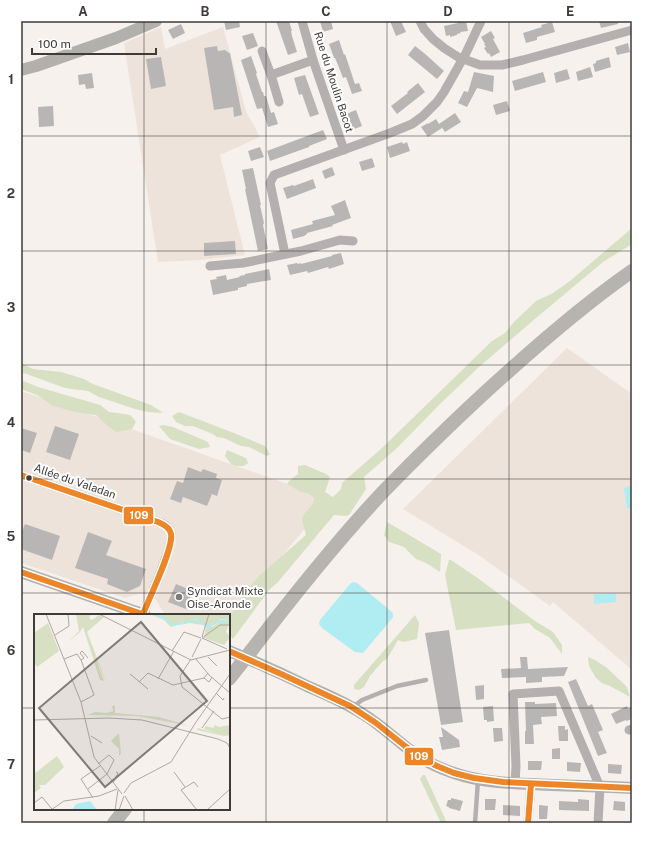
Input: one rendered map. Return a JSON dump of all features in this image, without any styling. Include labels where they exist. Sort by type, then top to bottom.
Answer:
[{"type":"main road","points":[[21,70],[116,38],[156,21]]},
{"type":"main road","points":[[21,74],[36,66]]},
{"type":"main road","points":[[230,678],[334,547],[370,507],[437,438],[484,393],[554,331],[632,271]]},
{"type":"main road","points":[[21,572],[141,614]]},
{"type":"main road","points":[[230,651],[352,707],[375,722],[424,760],[444,770],[478,780],[515,784],[632,788]]},
{"type":"main road","points":[[114,823],[124,810]]},
{"type":"street","name":"Rue du Moulin Bacot","points":[[302,21],[313,60],[344,150]]},
{"type":"street","points":[[420,21],[424,29],[444,48],[458,57],[480,65],[502,65],[632,30]]},
{"type":"street","points":[[285,254],[270,183],[274,175],[390,133],[412,124],[424,116],[444,92],[481,21]]},
{"type":"street","points":[[262,51],[279,102]]},
{"type":"street","points":[[271,75],[313,60]]},
{"type":"street","points":[[210,266],[243,263],[300,251],[340,240],[353,241]]},
{"type":"street","name":"Allée du Valadan","points":[[21,475],[164,524],[169,529],[172,535],[169,550],[144,614]]},
{"type":"street","points":[[515,784],[512,758],[513,694],[560,692],[600,787],[598,823]]},
{"type":"street","points":[[528,823],[531,784]]},
{"type":"lane","points":[[352,707],[362,700],[397,686],[426,680]]},
{"type":"lane","points":[[475,823],[478,780]]},
{"type":"shaded area","points":[[161,27],[165,49],[223,27],[246,111],[260,137],[220,155],[245,255],[200,260],[158,262],[124,43]]},
{"type":"shaded area","points":[[567,348],[632,394],[632,670],[553,602],[550,606],[477,554],[403,509]]},
{"type":"shaded area","points":[[21,391],[330,499],[253,590],[230,624],[230,614],[164,614],[156,600],[142,593],[125,598],[21,563]]},
{"type":"green space","points":[[632,228],[632,244],[603,262],[479,367],[396,449],[364,477],[366,489],[349,515],[334,515],[278,582],[269,590],[233,639],[230,635],[230,616],[249,587],[261,574],[306,535],[302,519],[304,514],[313,504],[314,498],[308,493],[301,492],[287,484],[298,474],[298,466],[305,465],[330,477],[325,492],[333,497],[341,489],[342,483],[381,449],[492,341],[505,333],[536,301],[553,293],[570,281]]},
{"type":"green space","points":[[21,363],[33,369],[61,372],[84,379],[93,384],[151,405],[163,413],[135,409],[99,397],[88,391],[65,388],[21,372]]},
{"type":"green space","points":[[21,380],[38,387],[100,405],[109,412],[130,415],[136,422],[132,429],[116,432],[96,415],[75,412],[53,406],[37,395],[21,389]]},
{"type":"green space","points":[[179,412],[265,446],[270,454],[267,456],[249,447],[241,446],[224,438],[217,437],[193,426],[185,426],[176,422],[172,416]]},
{"type":"green space","points":[[163,425],[173,427],[208,442],[210,447],[199,449],[170,439],[159,426]]},
{"type":"green space","points":[[227,450],[246,458],[248,463],[244,466],[236,466],[231,464],[225,456]]},
{"type":"green space","points":[[387,522],[441,554],[440,572],[426,563],[416,559],[404,547],[389,542],[384,535]]},
{"type":"green space","points":[[449,560],[479,579],[535,621],[553,632],[562,645],[562,654],[550,638],[535,629],[529,623],[456,630],[445,575]]},
{"type":"green space","points":[[415,615],[419,623],[417,639],[403,642],[398,640],[387,659],[383,661],[370,676],[364,687],[359,690],[354,689],[354,685]]},
{"type":"green space","points":[[588,657],[607,668],[627,687],[630,697],[602,683],[596,678],[589,666]]},
{"type":"green space","points":[[423,775],[425,775],[447,823],[441,823],[420,779]]},
{"type":"water","points":[[632,485],[632,508],[627,508],[624,488]]},
{"type":"water","points":[[353,582],[357,583],[393,613],[393,617],[390,621],[363,653],[355,652],[322,628],[319,624],[320,620]]},
{"type":"water","points":[[616,593],[616,602],[594,604],[594,594]]},
{"type":"building","points":[[224,21],[239,21],[240,27],[226,30]]},
{"type":"building","points":[[276,21],[289,21],[297,52],[288,55]]},
{"type":"building","points":[[320,21],[331,21],[333,29],[323,32]]},
{"type":"building","points":[[390,21],[401,21],[406,32],[396,36]]},
{"type":"building","points":[[458,21],[466,21],[468,31],[460,32],[461,33],[450,37],[450,35],[446,36],[444,26],[458,23]]},
{"type":"building","points":[[599,21],[618,21],[618,24],[601,28]]},
{"type":"building","points":[[552,22],[555,32],[537,37],[537,40],[526,43],[523,33]]},
{"type":"building","points":[[181,24],[185,33],[173,39],[168,30]]},
{"type":"building","points":[[491,31],[495,38],[493,39],[500,52],[491,57],[484,48],[486,47],[481,37]]},
{"type":"building","points":[[253,33],[258,46],[247,50],[242,36]]},
{"type":"building","points":[[339,40],[355,84],[359,83],[362,91],[352,94],[346,77],[343,78],[329,44]]},
{"type":"building","points":[[628,43],[630,52],[617,55],[615,47]]},
{"type":"building","points":[[217,46],[218,51],[225,50],[230,53],[242,115],[234,117],[233,107],[214,110],[204,48]]},
{"type":"building","points":[[415,46],[444,71],[437,79],[408,55]]},
{"type":"building","points":[[251,56],[262,92],[264,96],[266,96],[271,113],[274,112],[278,124],[268,127],[262,108],[257,109],[241,60]]},
{"type":"building","points":[[161,57],[166,86],[151,89],[146,59]]},
{"type":"building","points":[[609,57],[611,67],[595,72],[593,64],[596,63],[596,61]]},
{"type":"building","points":[[590,67],[593,77],[578,81],[576,72]]},
{"type":"building","points":[[567,69],[570,79],[556,83],[554,73]]},
{"type":"building","points":[[474,72],[494,76],[493,92],[477,88],[467,107],[458,103],[464,91],[468,92]]},
{"type":"building","points":[[543,72],[546,82],[515,91],[512,81]]},
{"type":"building","points":[[92,73],[94,88],[86,89],[85,84],[79,85],[78,75]]},
{"type":"building","points":[[305,75],[319,114],[310,117],[302,94],[299,95],[294,78]]},
{"type":"building","points":[[418,83],[425,92],[397,114],[391,106]]},
{"type":"building","points":[[507,101],[510,111],[496,115],[493,105]]},
{"type":"building","points":[[53,106],[54,126],[39,127],[38,107]]},
{"type":"building","points":[[356,110],[362,126],[352,130],[346,114]]},
{"type":"building","points":[[455,113],[461,122],[445,132],[441,126],[442,128],[428,137],[421,127],[436,119],[439,124]]},
{"type":"building","points":[[323,130],[327,139],[270,161],[267,151]]},
{"type":"building","points":[[402,142],[403,144],[407,142],[410,151],[390,158],[387,147]]},
{"type":"building","points":[[260,147],[264,157],[251,161],[248,151]]},
{"type":"building","points":[[372,158],[375,167],[362,171],[359,162]]},
{"type":"building","points":[[332,167],[335,175],[325,179],[322,171]]},
{"type":"building","points":[[253,168],[268,249],[258,251],[242,170]]},
{"type":"building","points":[[313,179],[316,188],[287,199],[283,188],[294,186]]},
{"type":"building","points":[[345,200],[351,218],[332,225],[333,226],[307,233],[304,236],[293,239],[291,230],[313,224],[312,221],[335,215],[331,206]]},
{"type":"building","points":[[235,241],[236,254],[204,256],[204,243]]},
{"type":"building","points":[[341,253],[344,264],[329,269],[328,267],[308,273],[307,271],[290,275],[287,265],[297,263],[301,264]]},
{"type":"building","points":[[269,269],[271,280],[247,284],[247,286],[238,288],[238,290],[213,295],[210,280],[217,279],[216,277],[226,275],[227,280],[240,277],[239,276],[245,274]]},
{"type":"building","points":[[55,426],[79,434],[70,460],[46,452]]},
{"type":"building","points":[[21,428],[37,433],[30,453],[21,450]]},
{"type":"building","points":[[188,467],[201,472],[203,469],[217,474],[216,478],[222,480],[217,496],[212,494],[207,506],[183,497],[181,503],[170,499],[177,481],[183,483]]},
{"type":"building","points":[[25,524],[60,536],[52,560],[21,549],[21,534]]},
{"type":"building","points":[[88,532],[112,541],[106,555],[146,569],[140,586],[127,592],[107,584],[108,579],[75,568]]},
{"type":"building","points":[[176,584],[193,591],[186,609],[168,602]]},
{"type":"building","points":[[449,630],[463,722],[441,725],[425,633]]},
{"type":"building","points":[[520,657],[527,657],[528,669],[568,667],[564,676],[542,677],[542,682],[526,683],[526,677],[502,678],[501,669],[521,668]]},
{"type":"building","points":[[576,679],[588,706],[592,704],[603,730],[598,732],[607,753],[598,756],[568,682]]},
{"type":"building","points":[[484,685],[484,699],[476,700],[475,686]]},
{"type":"building","points":[[525,702],[535,702],[535,704],[556,703],[557,716],[541,717],[542,724],[533,725],[534,744],[525,744]]},
{"type":"building","points":[[493,706],[494,721],[487,722],[487,720],[484,720],[483,707]]},
{"type":"building","points":[[627,706],[628,709],[632,707],[632,719],[616,724],[611,714]]},
{"type":"building","points":[[558,726],[565,726],[565,730],[568,729],[568,741],[559,741]]},
{"type":"building","points":[[441,727],[459,740],[460,747],[442,750],[439,737],[443,737]]},
{"type":"building","points":[[493,728],[502,728],[503,741],[494,742]]},
{"type":"building","points":[[560,748],[560,759],[552,759],[552,749]]},
{"type":"building","points":[[528,761],[542,761],[541,770],[528,770]]},
{"type":"building","points":[[567,762],[581,763],[580,772],[567,771]]},
{"type":"building","points":[[608,764],[622,765],[621,774],[608,773]]},
{"type":"building","points":[[451,798],[463,801],[460,811],[446,806],[448,800],[451,800]]},
{"type":"building","points":[[485,799],[496,799],[495,810],[485,810]]},
{"type":"building","points":[[578,799],[589,800],[589,811],[559,810],[559,801],[578,802]]},
{"type":"building","points":[[614,801],[625,802],[625,811],[613,810]]},
{"type":"building","points":[[503,805],[520,806],[520,816],[503,815]]},
{"type":"building","points":[[539,805],[548,806],[547,819],[539,819]]},
{"type":"transit line","name":"109","points":[[21,475],[158,522],[168,528],[171,534],[169,550],[143,614]]},
{"type":"transit line","name":"109","points":[[21,572],[142,614]]},
{"type":"transit line","name":"109","points":[[230,651],[350,706],[376,723],[421,758],[454,773],[474,778],[503,782],[632,788]]},
{"type":"transit line","name":"109","points":[[528,823],[531,784]]},
{"type":"place","name":"Syndicat Mixte Oise-Aronde","points":[[179,597]]}]
